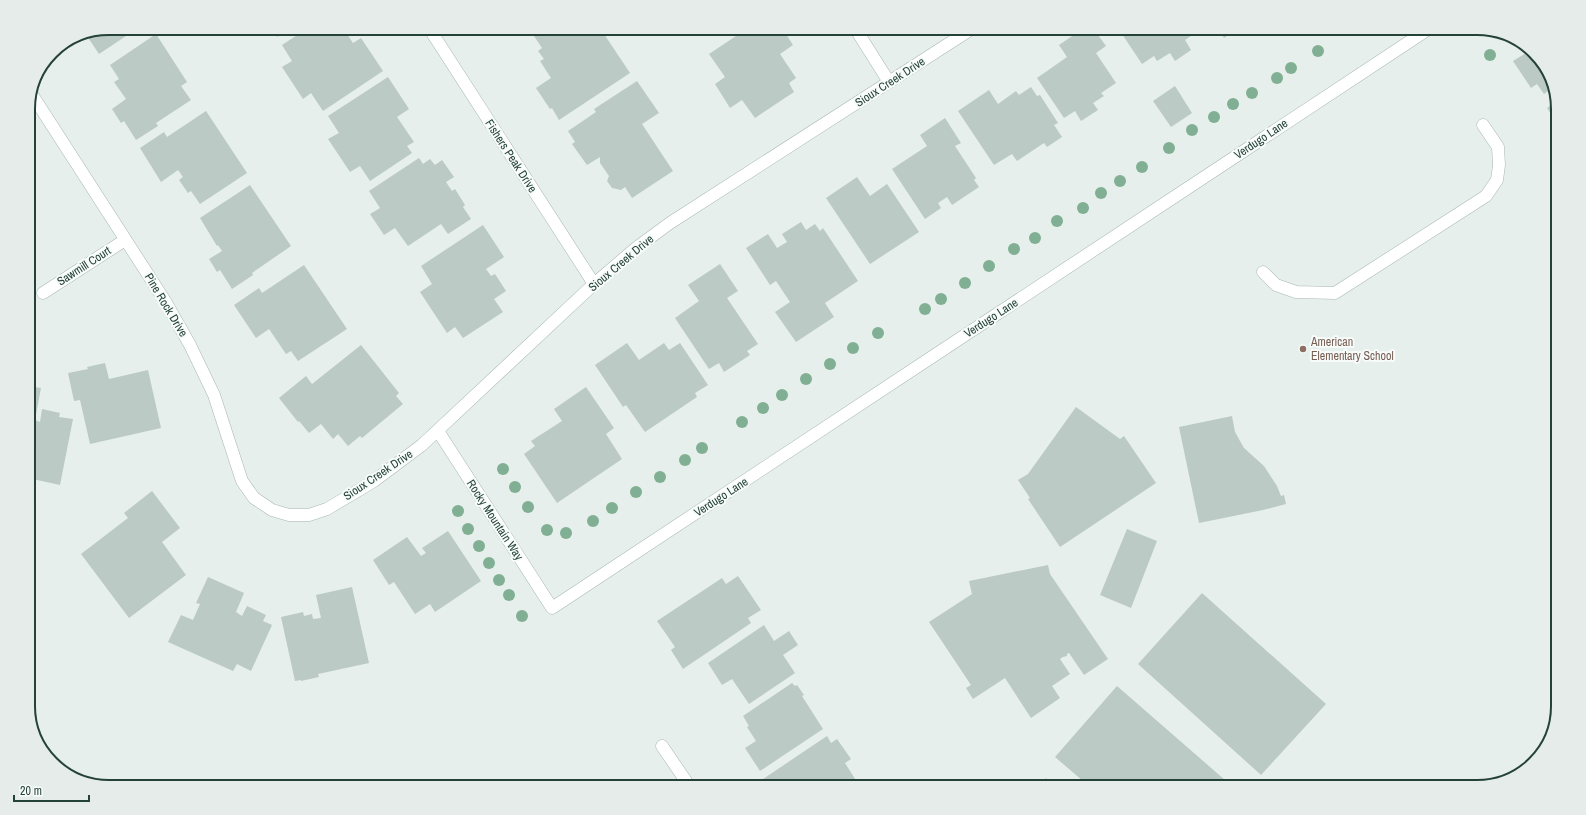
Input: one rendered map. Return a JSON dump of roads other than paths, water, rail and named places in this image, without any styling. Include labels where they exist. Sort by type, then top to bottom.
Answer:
[{"type":"street","name":"Fishers Peak Drive","points":[[434,35],[594,284]]},
{"type":"street","points":[[859,35],[889,82]]},
{"type":"street","name":"Sioux Creek Drive","points":[[289,515],[308,515],[327,508],[374,480],[422,445],[438,431],[594,284],[636,248],[670,224],[963,35]]},
{"type":"street","name":"Verdugo Lane","points":[[552,608],[1419,35]]},
{"type":"street","name":"Pine Rock Drive","points":[[36,101],[165,301],[190,344],[214,395],[242,481],[254,498],[272,510],[289,515]]},
{"type":"street","points":[[1263,272],[1276,285],[1296,292],[1335,293],[1486,196],[1497,180],[1499,166],[1498,147],[1483,125]]},
{"type":"street","name":"Sawmill Court","points":[[43,293],[126,240]]},
{"type":"street","name":"Rocky Mountain Way","points":[[438,431],[552,608]]},
{"type":"street","points":[[662,746],[685,780]]},
{"type":"place","name":"American Elementary School","points":[[1303,349]]}]
